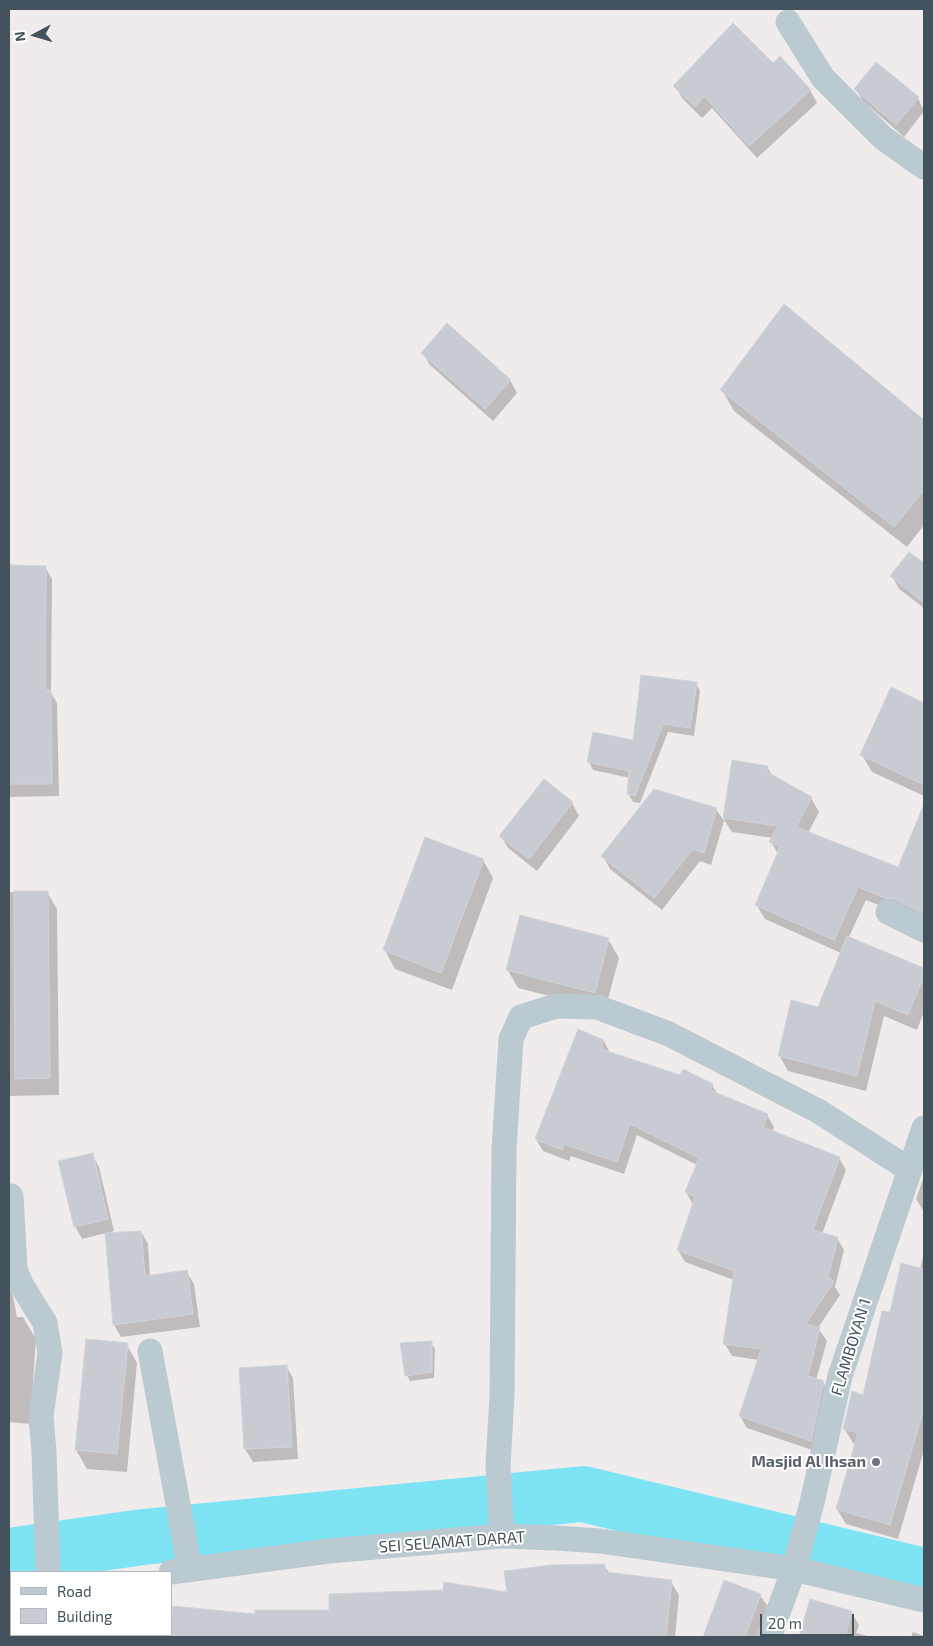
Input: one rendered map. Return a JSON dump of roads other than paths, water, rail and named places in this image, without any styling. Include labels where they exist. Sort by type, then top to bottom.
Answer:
[{"type":"street","points":[[788,22],[823,78],[883,138],[924,167]]},
{"type":"street","points":[[888,912],[924,930]]},
{"type":"street","points":[[501,1527],[498,1466],[502,1396],[502,1284],[508,1081],[512,1039],[521,1017],[556,1006],[597,1007],[669,1034],[818,1111],[910,1170]]},
{"type":"street","name":"FLAMBOYAN 1","points":[[769,1637],[794,1569],[812,1503],[840,1376],[924,1128]]},
{"type":"street","points":[[11,1196],[15,1269],[20,1284],[45,1323],[50,1353],[41,1416],[47,1515],[48,1571]]},
{"type":"street","points":[[150,1351],[178,1499],[183,1564]]},
{"type":"street","name":"SEI SELAMAT DARAT","points":[[183,1564],[329,1551],[501,1527],[794,1569],[924,1600]]},
{"type":"waterway","points":[[9,1556],[143,1537],[583,1494],[924,1576]]},
{"type":"place","name":"Masjid Al Ihsan","points":[[876,1462]]}]
